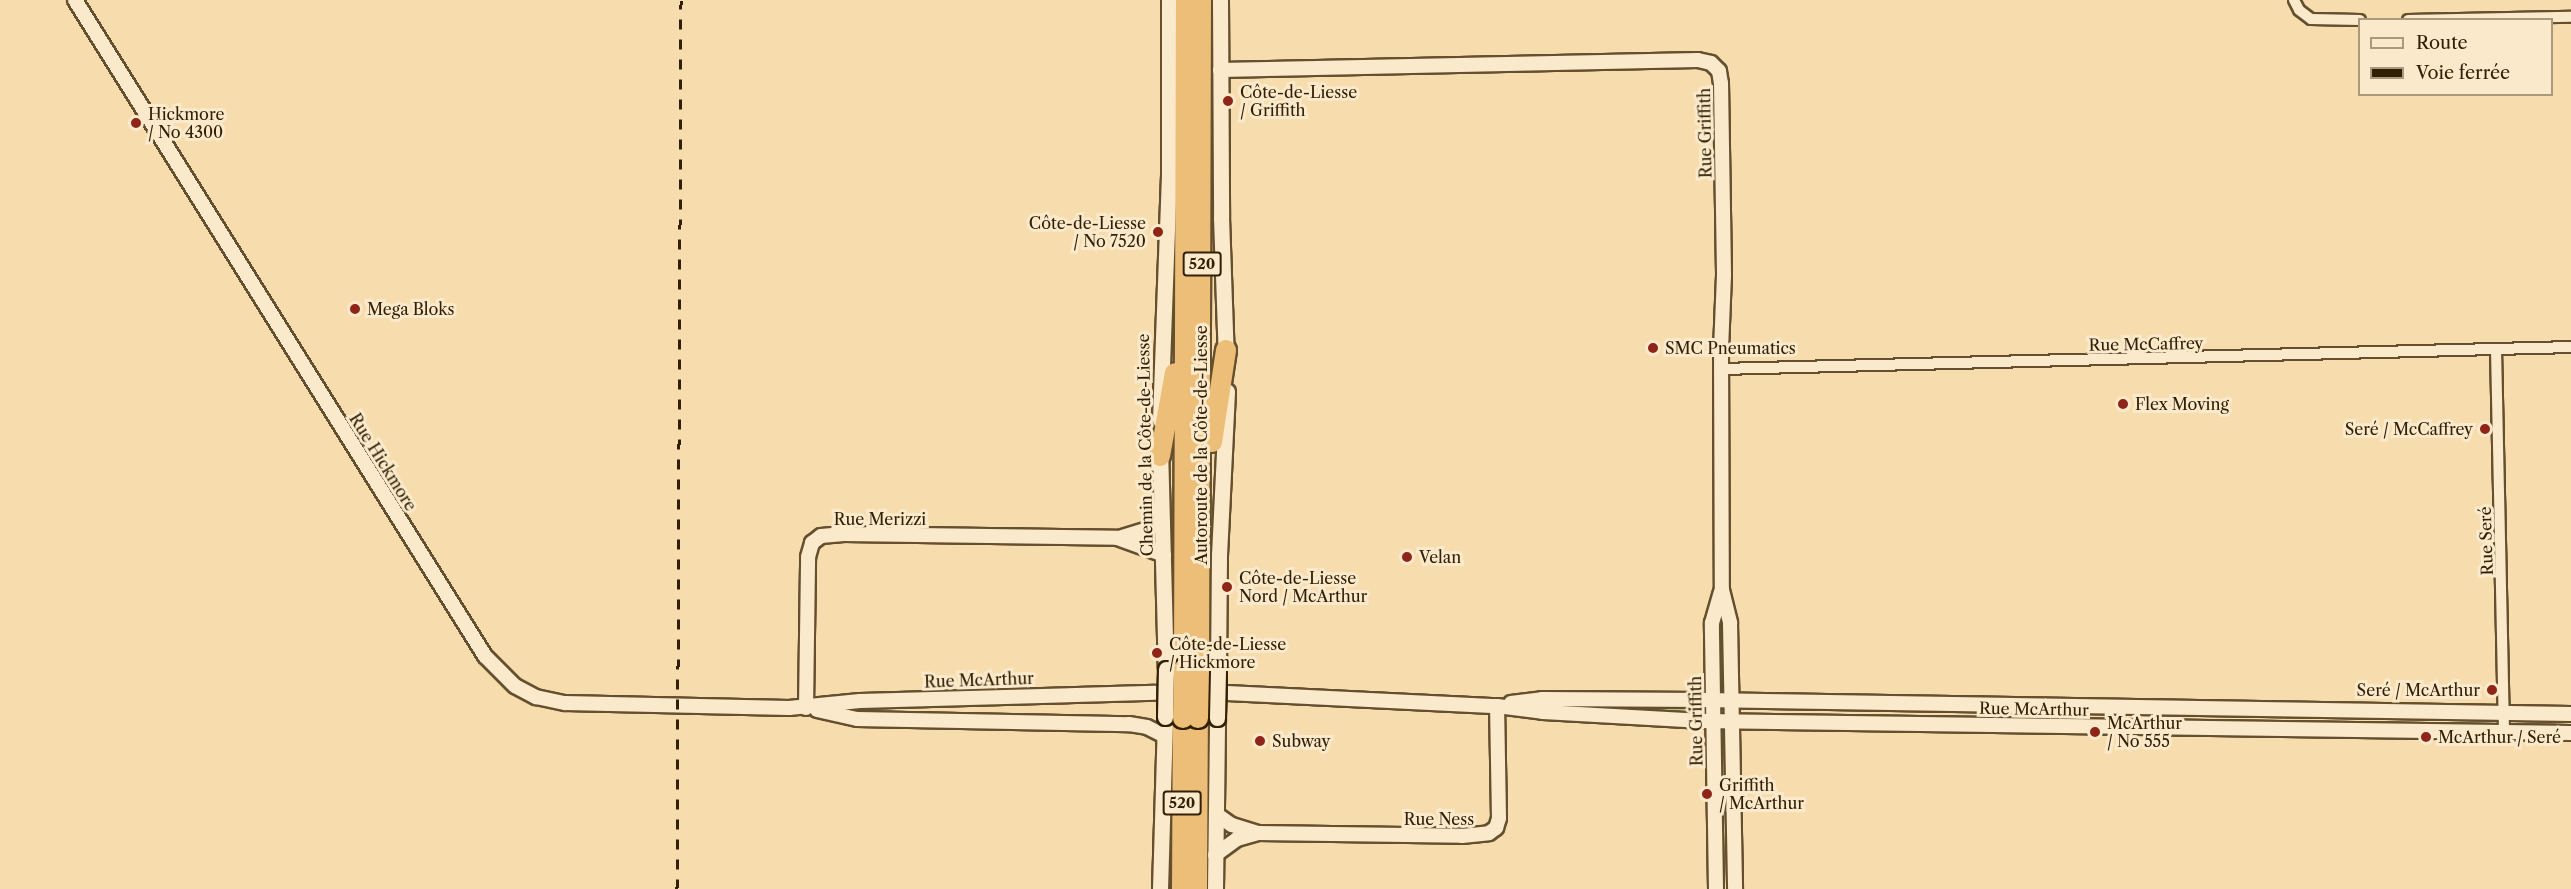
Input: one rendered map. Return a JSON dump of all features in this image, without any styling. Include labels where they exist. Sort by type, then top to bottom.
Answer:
[{"type":"highway","name":"Autoroute de la Côte-de-Liesse","points":[[1186,0],[1186,275],[1191,718],[1197,889]]},
{"type":"highway","name":"Autoroute de la Côte-de-Liesse","points":[[1191,669],[1200,528],[1201,0]]},
{"type":"highway","points":[[1160,456],[1172,397],[1186,275]]},
{"type":"highway","points":[[1200,528],[1226,350]]},
{"type":"highway","name":"Autoroute de la Côte-de-Liesse","points":[[1182,889],[1191,718]]},
{"type":"main road","name":"Chemin de la Côte-de-Liesse","points":[[1169,0],[1168,184],[1160,456],[1162,520],[1164,555],[1191,669],[1191,718],[1216,814],[1215,889]]},
{"type":"main road","name":"Chemin de la Côte-de-Liesse","points":[[1191,669],[1219,555],[1226,426],[1226,350],[1221,217],[1220,0]]},
{"type":"main road","name":"Chemin de la Côte-de-Liesse","points":[[1160,889],[1165,736],[1191,718]]},
{"type":"street","name":"Rue Hickmore","points":[[75,0],[496,669],[515,686],[536,697],[565,703],[806,708]]},
{"type":"street","points":[[2294,0],[2303,15],[2317,21],[2358,20]]},
{"type":"street","points":[[2517,18],[2571,17]]},
{"type":"street","name":"Rue Griffith","points":[[1220,70],[1698,60],[1711,63],[1719,71],[1724,275],[1722,590],[1730,623],[1735,889]]},
{"type":"street","name":"Rue McCaffrey","points":[[1722,369],[2571,347]]},
{"type":"street","name":"Rue Seré","points":[[2496,349],[2504,731]]},
{"type":"street","name":"Rue Merizzi","points":[[806,708],[808,557],[810,546],[817,538],[844,534],[1117,538],[1146,530],[1162,520]]},
{"type":"street","name":"Rue Merizzi","points":[[1117,538],[1164,555]]},
{"type":"street","name":"Rue Griffith","points":[[1716,889],[1712,623],[1722,590]]},
{"type":"street","name":"Rue McArthur","points":[[806,708],[860,700],[1155,693]]},
{"type":"street","name":"Rue McArthur","points":[[1227,693],[1497,706],[1543,712],[1712,720],[2571,733]]},
{"type":"street","name":"Rue McArthur","points":[[1497,706],[1542,699],[1712,700],[2130,709],[2504,711],[2571,714]]},
{"type":"street","name":"Rue Ness","points":[[1216,814],[1232,825],[1258,833],[1462,836],[1489,834],[1496,828],[1499,818],[1497,706]]},
{"type":"street","points":[[806,708],[857,719],[1129,724],[1148,727],[1165,736]]},
{"type":"street","name":"Rue Ness","points":[[1215,855],[1238,839],[1258,833]]},
{"type":"shaded area","points":[[1599,706],[1699,706],[1703,711],[1699,714],[1599,709]]},
{"type":"railway","points":[[677,889],[681,0]]},
{"type":"place","name":"Côte-de-Liesse / Griffith","points":[[1228,101]]},
{"type":"place","name":"Hickmore / No 4300","points":[[136,123]]},
{"type":"place","name":"Côte-de-Liesse / No 7520","points":[[1158,232]]},
{"type":"place","name":"Mega Bloks","points":[[355,309]]},
{"type":"place","name":"SMC Pneumatics","points":[[1653,348]]},
{"type":"place","name":"Flex Moving","points":[[2123,404]]},
{"type":"place","name":"Seré / McCaffrey","points":[[2485,429]]},
{"type":"place","name":"Velan","points":[[1407,557]]},
{"type":"place","name":"Côte-de-Liesse Nord / McArthur","points":[[1227,587]]},
{"type":"place","name":"Côte-de-Liesse / Hickmore","points":[[1157,653]]},
{"type":"place","name":"Seré / McArthur","points":[[2492,690]]},
{"type":"place","name":"McArthur / No 555","points":[[2095,732]]},
{"type":"place","name":"McArthur / Seré","points":[[2426,737]]},
{"type":"place","name":"Subway","points":[[1260,741]]},
{"type":"place","name":"Griffith / McArthur","points":[[1707,794]]}]
